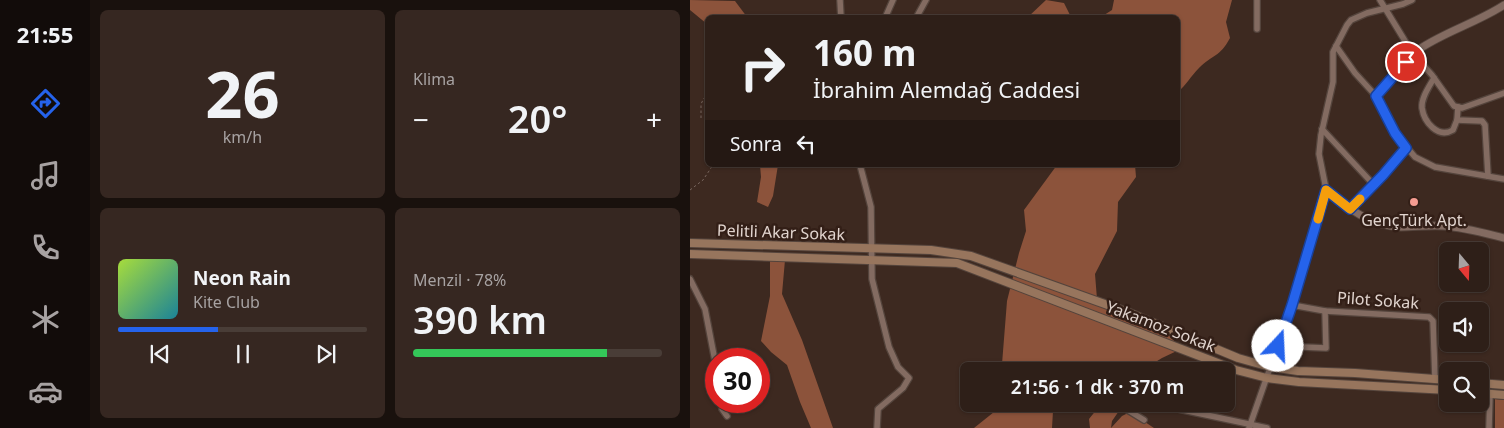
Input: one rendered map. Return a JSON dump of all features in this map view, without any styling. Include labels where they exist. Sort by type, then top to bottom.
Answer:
[{"type":"main road","name":"Pelitli Akar Sokak","points":[[690,243],[871,248]]},
{"type":"main road","name":"Yakamoz Sokak","points":[[871,248],[931,250],[971,256],[1130,312],[1238,358],[1270,367],[1298,371],[1439,379]]},
{"type":"main road","name":"Pelitli Akar Sokak","points":[[690,254],[871,259]]},
{"type":"main road","name":"Yakamoz Sokak","points":[[871,259],[957,263],[1236,370],[1267,378],[1299,382],[1439,390]]},
{"type":"main road","points":[[1489,384],[1504,385]]},
{"type":"main road","points":[[1490,394],[1504,395]]},
{"type":"street","points":[[840,0],[841,15]]},
{"type":"street","points":[[886,15],[893,0]]},
{"type":"street","points":[[918,15],[926,0]]},
{"type":"street","points":[[1256,0],[1257,30]]},
{"type":"street","points":[[1380,0],[1413,54],[1434,78],[1454,106],[1462,108],[1504,93]]},
{"type":"street","points":[[1249,426],[1292,305],[1326,190],[1318,154],[1333,82],[1333,52],[1351,20],[1366,13],[1412,0]]},
{"type":"street","points":[[1376,96],[1413,54],[1421,48],[1487,16],[1504,5]]},
{"type":"street","points":[[1336,46],[1355,73],[1376,96],[1395,133],[1415,157],[1435,167],[1504,179]]},
{"type":"street","points":[[1434,78],[1422,101],[1422,108],[1431,128],[1445,132],[1452,130],[1457,120],[1458,107]]},
{"type":"street","points":[[1457,120],[1482,121],[1484,125],[1488,176]]},
{"type":"street","points":[[1322,129],[1374,185]]},
{"type":"street","points":[[1350,209],[1406,148]]},
{"type":"street","points":[[861,167],[871,206],[872,278],[889,347],[898,366],[909,378],[903,388],[878,409],[877,428]]},
{"type":"street","points":[[1326,190],[1364,218],[1387,226],[1446,226],[1504,238]]},
{"type":"street","points":[[690,280],[705,309],[713,348]]},
{"type":"street","name":"Pilot Sokak","points":[[1292,305],[1325,311],[1429,318],[1433,321],[1435,379]]},
{"type":"street","points":[[1278,346],[1326,348],[1325,311]]},
{"type":"street","points":[[1489,428],[1490,394]]},
{"type":"street","points":[[1131,412],[1144,420]]},
{"type":"street","points":[[1189,412],[1249,426],[1266,428]]},
{"type":"path","points":[[701,118],[701,104],[705,98]]},
{"type":"path","points":[[690,190],[702,180],[712,167]]},
{"type":"shaded area","points":[[690,0],[735,1],[746,15],[705,15],[705,22],[690,10]]},
{"type":"shaded area","points":[[1046,0],[1064,3],[1070,15],[1030,15]]},
{"type":"shaded area","points":[[1114,0],[1232,0],[1226,22],[1230,38],[1223,49],[1199,68],[1180,90],[1180,15],[1104,15],[1112,10]]},
{"type":"shaded area","points":[[760,167],[778,167],[773,196],[768,207],[757,202],[761,177]]},
{"type":"shaded area","points":[[1056,167],[1135,167],[1136,177],[1118,202],[1117,231],[1095,274],[1097,299],[1134,319],[1168,334],[1181,349],[1156,362],[1002,362],[1007,301],[1026,231],[1024,210]]},
{"type":"shaded area","points":[[778,253],[785,260],[782,294],[802,340],[833,428],[811,428],[787,365],[761,341],[770,296],[770,259]]},
{"type":"shaded area","points":[[1495,399],[1504,400],[1504,428],[1495,428]]},
{"type":"shaded area","points":[[994,412],[1053,412],[1052,428],[974,428]]},
{"type":"shaded area","points":[[1095,412],[1118,412],[1112,421],[1111,428],[1090,428],[1089,419]]},
{"type":"shaded area","points":[[1130,412],[1154,428],[1111,428],[1122,416]]},
{"type":"slow traffic","points":[[1318,219],[1326,190],[1350,209],[1360,199]]},
{"type":"place","name":"GençTürk Apt.","points":[[1414,202]]},
{"type":"route","points":[[1278,346],[1311,244],[1326,190],[1350,209],[1406,148],[1395,133],[1376,96],[1406,62]]}]
